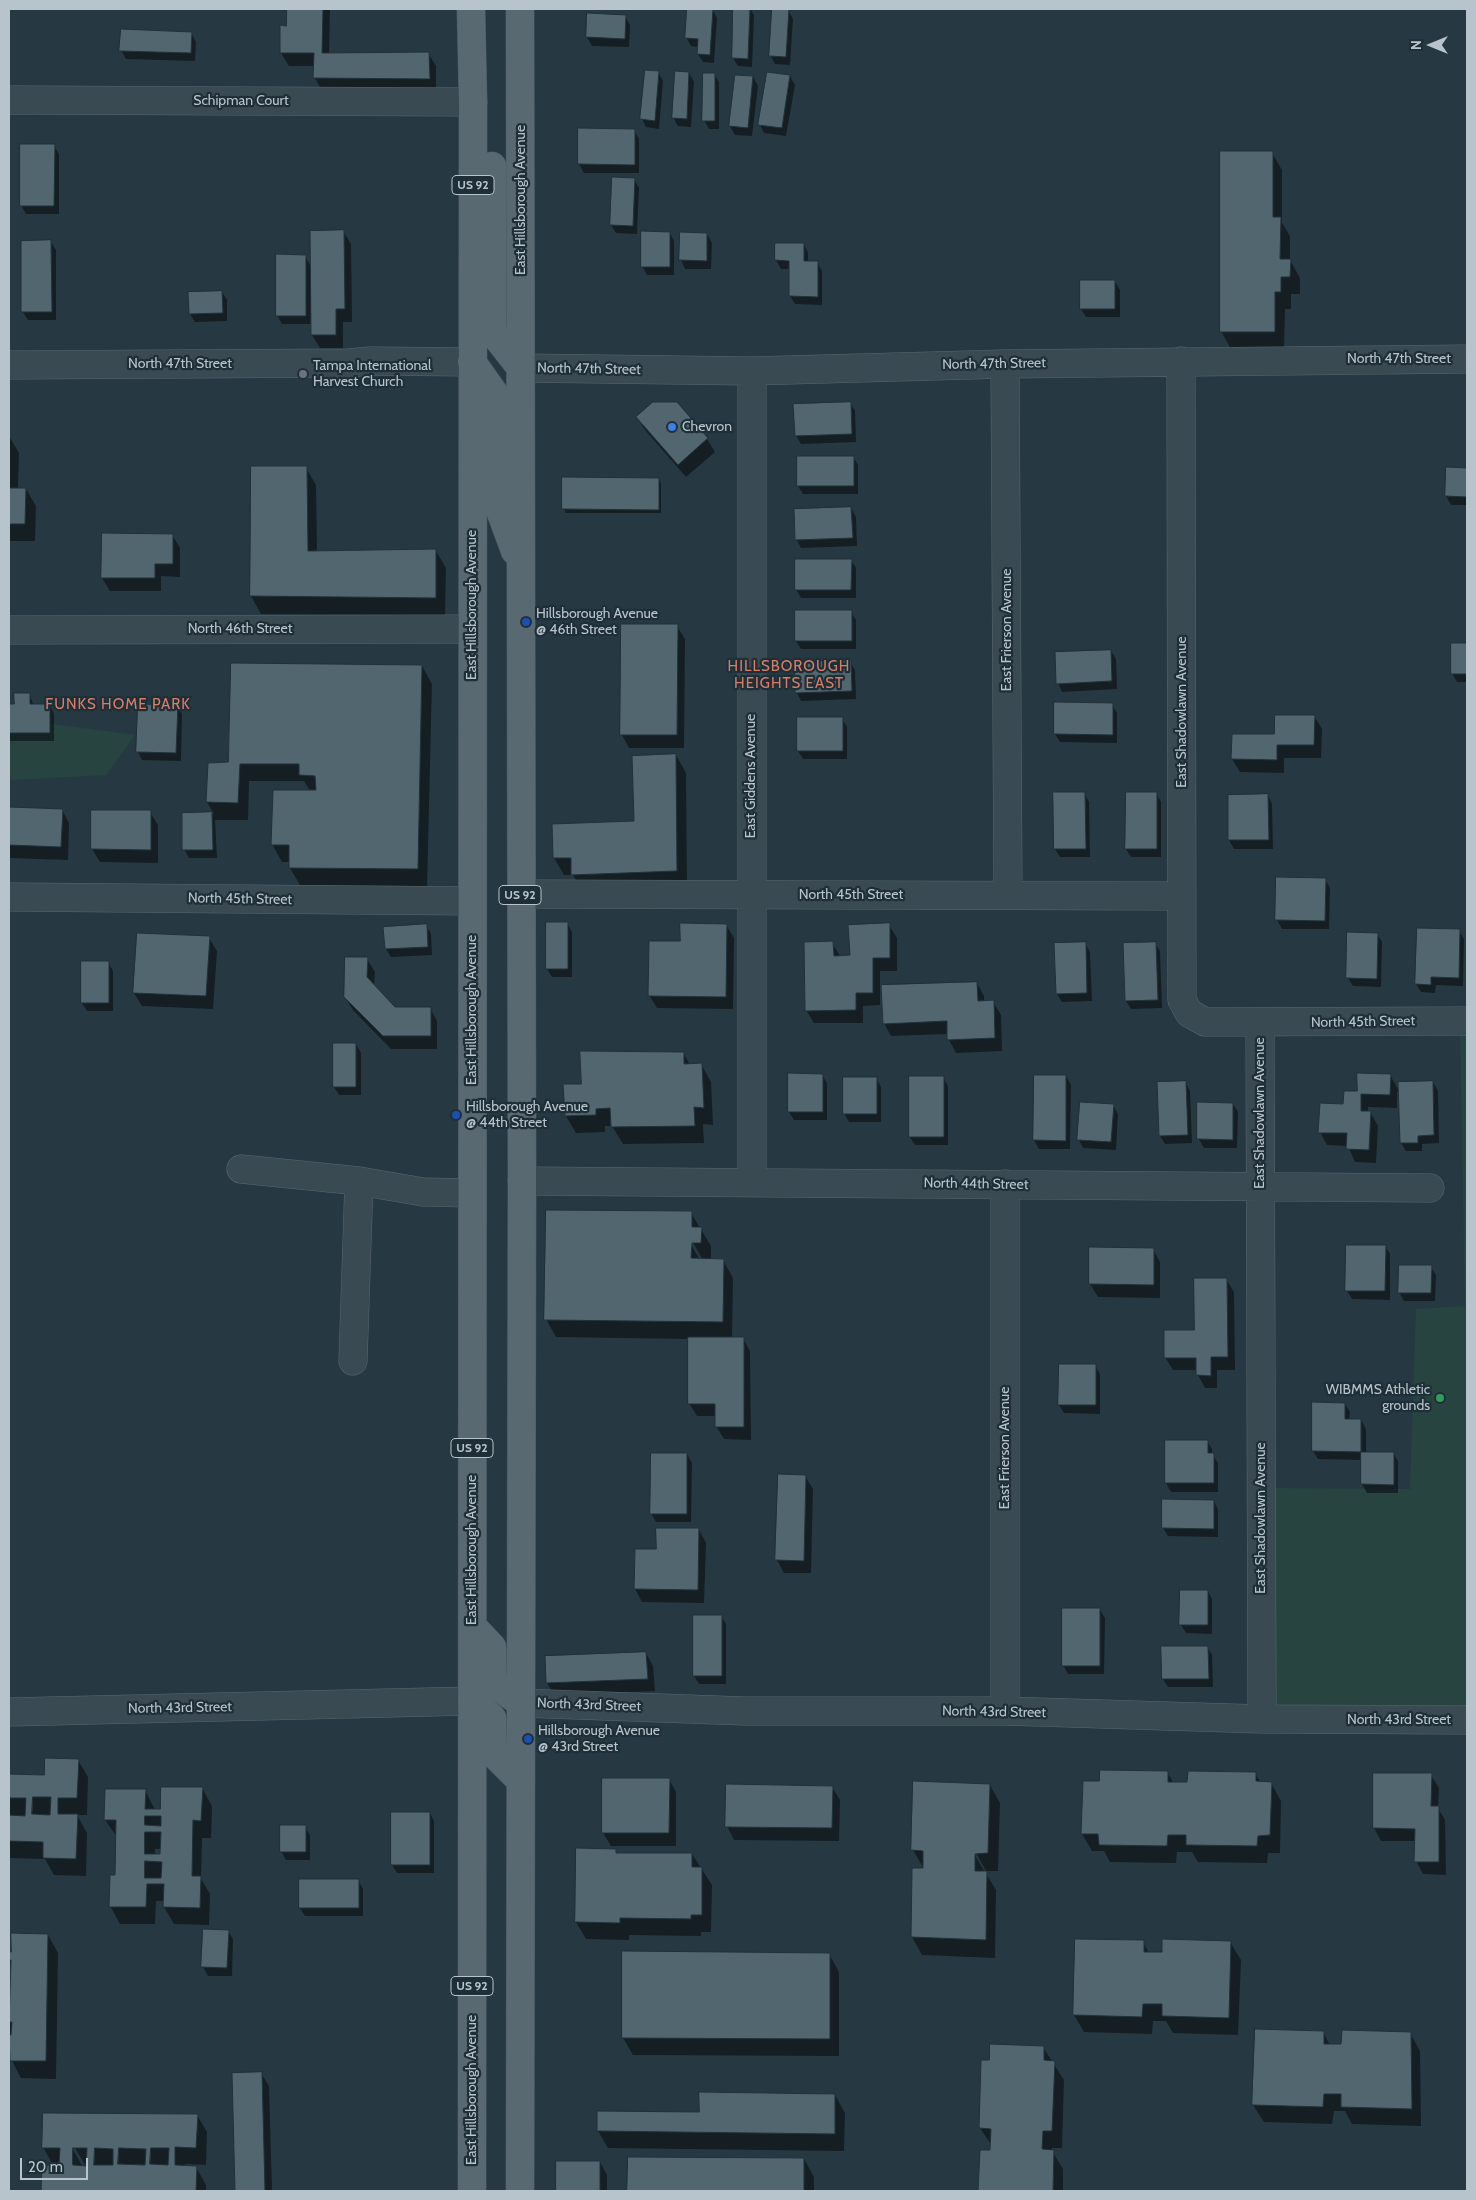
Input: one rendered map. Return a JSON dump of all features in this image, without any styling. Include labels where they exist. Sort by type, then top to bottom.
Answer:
[{"type":"main road","name":"East Hillsborough Avenue","points":[[471,9],[473,102],[472,2191]]},
{"type":"main road","name":"East Hillsborough Avenue","points":[[520,9],[520,894],[522,1181],[520,2191]]},
{"type":"main road","points":[[473,102],[492,163],[492,331],[521,368]]},
{"type":"main road","points":[[472,362],[494,393],[498,505],[521,566]]},
{"type":"main road","points":[[473,1627],[492,1647],[493,1683],[521,1702]]},
{"type":"main road","points":[[472,1701],[492,1718],[493,1753],[521,1781]]},
{"type":"street","name":"Schipman Court","points":[[9,100],[473,102]]},
{"type":"street","name":"North 47th Street","points":[[521,368],[752,371],[1181,361],[1467,359]]},
{"type":"street","name":"North 47th Street","points":[[9,365],[349,364],[370,361],[472,362]]},
{"type":"street","name":"East Shadowlawn Avenue","points":[[1181,361],[1182,1000],[1189,1012],[1205,1022],[1260,1023],[1262,1719]]},
{"type":"street","name":"East Frierson Avenue","points":[[1005,364],[1008,895]]},
{"type":"street","name":"East Giddens Avenue","points":[[752,371],[750,894],[752,1182]]},
{"type":"street","name":"North 46th Street","points":[[9,630],[472,629]]},
{"type":"street","name":"North 45th Street","points":[[520,894],[1182,896]]},
{"type":"street","name":"North 45th Street","points":[[9,897],[472,901]]},
{"type":"street","name":"North 45th Street","points":[[1260,1023],[1467,1021]]},
{"type":"street","points":[[241,1169],[360,1181],[423,1192],[472,1193]]},
{"type":"street","points":[[353,1361],[360,1181]]},
{"type":"street","name":"North 44th Street","points":[[522,1181],[1430,1188]]},
{"type":"street","name":"East Frierson Avenue","points":[[1005,1184],[1005,1712]]},
{"type":"street","name":"North 43rd Street","points":[[9,1712],[472,1701]]},
{"type":"street","name":"North 43rd Street","points":[[521,1702],[744,1712],[1005,1712],[1262,1719],[1467,1720]]},
{"type":"green space","points":[[30,721],[135,735],[106,775],[9,780],[9,723]]},
{"type":"green space","name":"WIBMMS Athletic grounds","points":[[1460,1021],[1467,1021],[1467,1720],[1262,1719],[1261,1488],[1410,1489],[1416,1309],[1465,1306]]},
{"type":"building","points":[[287,9],[323,9],[322,53],[429,52],[430,79],[313,78],[314,53],[280,53],[280,25],[286,26]]},
{"type":"building","points":[[687,9],[713,9],[710,55],[697,54],[698,39],[685,38]]},
{"type":"building","points":[[733,9],[750,9],[748,59],[732,58]]},
{"type":"building","points":[[772,9],[789,9],[786,57],[769,56]]},
{"type":"building","points":[[587,13],[626,15],[625,39],[586,37]]},
{"type":"building","points":[[121,29],[192,32],[191,53],[119,51]]},
{"type":"building","points":[[645,70],[659,71],[655,121],[640,119]]},
{"type":"building","points":[[675,71],[689,72],[687,119],[672,118]]},
{"type":"building","points":[[767,72],[790,75],[782,128],[758,125]]},
{"type":"building","points":[[703,73],[715,73],[715,121],[702,121]]},
{"type":"building","points":[[735,75],[753,76],[748,128],[729,126]]},
{"type":"building","points":[[578,128],[635,129],[635,165],[578,164]]},
{"type":"building","points":[[20,144],[55,144],[54,206],[20,206]]},
{"type":"building","points":[[1220,151],[1273,151],[1273,217],[1281,217],[1280,259],[1291,259],[1290,277],[1281,277],[1281,292],[1275,292],[1275,332],[1220,332]]},
{"type":"building","points":[[612,177],[635,178],[633,226],[610,225]]},
{"type":"building","points":[[344,230],[345,309],[336,309],[336,335],[311,335],[310,231]]},
{"type":"building","points":[[641,231],[670,232],[670,267],[641,267]]},
{"type":"building","points":[[680,232],[707,233],[707,261],[679,260]]},
{"type":"building","points":[[51,240],[52,312],[21,312],[21,241]]},
{"type":"building","points":[[775,243],[804,243],[804,261],[818,261],[818,297],[789,296],[789,261],[775,260]]},
{"type":"building","points":[[276,254],[306,255],[306,316],[276,316]]},
{"type":"building","points":[[1080,280],[1115,280],[1115,309],[1080,309]]},
{"type":"building","points":[[222,291],[223,313],[189,314],[188,292]]},
{"type":"building","name":"Chevron","points":[[653,402],[677,402],[708,438],[678,465],[636,417]]},
{"type":"building","points":[[851,402],[852,434],[795,436],[793,404]]},
{"type":"building","points":[[797,456],[854,456],[854,486],[797,486]]},
{"type":"building","points":[[251,466],[307,466],[308,551],[436,549],[436,598],[250,596]]},
{"type":"building","points":[[1446,467],[1467,468],[1467,497],[1445,496]]},
{"type":"building","points":[[562,477],[659,478],[659,510],[562,509]]},
{"type":"building","points":[[9,488],[26,488],[25,524],[9,524]]},
{"type":"building","points":[[851,507],[853,538],[795,540],[794,509]]},
{"type":"building","points":[[102,533],[173,534],[173,564],[155,564],[155,578],[101,578]]},
{"type":"building","points":[[795,559],[852,559],[851,590],[795,590]]},
{"type":"building","points":[[795,610],[852,610],[852,641],[795,641]]},
{"type":"building","points":[[621,624],[678,624],[677,735],[620,735]]},
{"type":"building","points":[[1451,643],[1467,643],[1467,674],[1451,674]]},
{"type":"building","points":[[1111,650],[1112,681],[1056,684],[1055,652]]},
{"type":"building","points":[[851,660],[852,691],[795,693],[794,662]]},
{"type":"building","points":[[231,663],[422,665],[418,869],[289,868],[289,845],[271,845],[273,790],[316,790],[315,776],[299,775],[299,764],[240,764],[238,803],[206,802],[208,763],[228,762]]},
{"type":"building","points":[[14,693],[30,693],[30,704],[50,704],[50,733],[9,733],[9,704],[14,704]]},
{"type":"building","points":[[1054,702],[1113,703],[1113,735],[1054,734]]},
{"type":"building","points":[[138,704],[178,705],[176,753],[136,752]]},
{"type":"building","points":[[1275,715],[1315,715],[1314,745],[1277,745],[1277,760],[1231,759],[1232,734],[1274,734]]},
{"type":"building","points":[[797,717],[843,717],[843,751],[797,751]]},
{"type":"building","points":[[676,754],[677,871],[571,875],[571,858],[553,858],[552,824],[634,821],[632,756]]},
{"type":"building","points":[[1053,792],[1085,792],[1086,849],[1054,849]]},
{"type":"building","points":[[1126,792],[1157,792],[1157,849],[1125,849]]},
{"type":"building","points":[[1268,794],[1269,840],[1228,840],[1228,795]]},
{"type":"building","points":[[9,807],[63,809],[61,847],[9,845]]},
{"type":"building","points":[[91,810],[151,810],[151,850],[91,849]]},
{"type":"building","points":[[212,812],[213,850],[182,850],[182,813]]},
{"type":"building","points":[[1276,877],[1326,878],[1325,921],[1275,920]]},
{"type":"building","points":[[546,922],[568,922],[568,969],[546,969]]},
{"type":"building","points":[[680,923],[727,924],[726,997],[648,996],[649,941],[680,941]]},
{"type":"building","points":[[890,923],[890,958],[873,958],[873,993],[856,993],[856,1010],[805,1011],[804,942],[833,941],[834,956],[850,955],[848,925]]},
{"type":"building","points":[[427,924],[428,947],[385,949],[383,927]]},
{"type":"building","points":[[1417,928],[1460,929],[1459,978],[1431,977],[1431,985],[1415,984]]},
{"type":"building","points":[[1347,932],[1378,933],[1377,979],[1346,978]]},
{"type":"building","points":[[137,933],[210,936],[206,996],[133,993]]},
{"type":"building","points":[[1086,942],[1087,993],[1056,994],[1054,943]]},
{"type":"building","points":[[1156,942],[1158,1000],[1125,1001],[1123,943]]},
{"type":"building","points":[[345,957],[368,957],[367,977],[395,1007],[431,1007],[431,1036],[383,1036],[344,997]]},
{"type":"building","points":[[81,961],[109,961],[109,1003],[81,1003]]},
{"type":"building","points":[[977,982],[978,1001],[994,1000],[995,1038],[947,1040],[947,1021],[883,1024],[881,985]]},
{"type":"building","points":[[333,1043],[356,1043],[356,1087],[333,1087]]},
{"type":"building","points":[[580,1051],[684,1052],[684,1064],[702,1063],[704,1108],[694,1107],[695,1126],[611,1127],[610,1108],[596,1109],[596,1115],[565,1116],[563,1084],[581,1084]]},
{"type":"building","points":[[788,1073],[823,1074],[823,1112],[788,1112]]},
{"type":"building","points":[[1357,1073],[1391,1074],[1390,1095],[1361,1094],[1361,1111],[1371,1111],[1369,1150],[1346,1149],[1347,1133],[1318,1133],[1320,1103],[1343,1104],[1344,1091],[1357,1091]]},
{"type":"building","points":[[1034,1075],[1066,1075],[1066,1141],[1033,1140]]},
{"type":"building","points":[[909,1076],[944,1076],[944,1137],[909,1137]]},
{"type":"building","points":[[843,1077],[877,1077],[877,1114],[843,1114]]},
{"type":"building","points":[[1186,1081],[1188,1135],[1159,1136],[1157,1082]]},
{"type":"building","points":[[1433,1081],[1434,1135],[1418,1136],[1418,1143],[1400,1143],[1398,1082]]},
{"type":"building","points":[[1080,1102],[1114,1104],[1111,1142],[1077,1140]]},
{"type":"building","points":[[1197,1102],[1233,1103],[1233,1140],[1197,1139]]},
{"type":"building","points":[[546,1210],[692,1211],[692,1227],[702,1227],[701,1243],[692,1243],[691,1258],[724,1259],[723,1322],[544,1320]]},
{"type":"building","points":[[1346,1245],[1386,1245],[1385,1291],[1345,1291]]},
{"type":"building","points":[[1089,1247],[1154,1248],[1154,1285],[1089,1284]]},
{"type":"building","points":[[1399,1265],[1432,1265],[1431,1293],[1398,1293]]},
{"type":"building","points":[[1194,1278],[1227,1278],[1228,1357],[1211,1357],[1211,1376],[1196,1375],[1196,1358],[1164,1358],[1164,1330],[1194,1330]]},
{"type":"building","points":[[688,1337],[744,1337],[744,1427],[715,1427],[715,1404],[688,1404]]},
{"type":"building","points":[[1059,1364],[1096,1364],[1096,1405],[1058,1405]]},
{"type":"building","points":[[1312,1402],[1345,1403],[1345,1419],[1361,1419],[1361,1452],[1312,1451]]},
{"type":"building","points":[[1165,1440],[1208,1440],[1208,1453],[1214,1453],[1214,1483],[1165,1483]]},
{"type":"building","points":[[1361,1452],[1394,1452],[1394,1485],[1361,1484]]},
{"type":"building","points":[[651,1453],[687,1453],[687,1514],[650,1514]]},
{"type":"building","points":[[778,1474],[806,1475],[804,1561],[775,1560]]},
{"type":"building","points":[[1162,1499],[1214,1500],[1214,1529],[1162,1528]]},
{"type":"building","points":[[656,1528],[699,1528],[698,1590],[634,1589],[635,1549],[656,1549]]},
{"type":"building","points":[[1180,1590],[1208,1590],[1208,1625],[1179,1625]]},
{"type":"building","points":[[1062,1608],[1100,1608],[1100,1666],[1062,1666]]},
{"type":"building","points":[[693,1615],[722,1615],[722,1676],[693,1676]]},
{"type":"building","points":[[1161,1646],[1208,1646],[1209,1679],[1162,1679]]},
{"type":"building","points":[[646,1652],[648,1679],[546,1683],[545,1656]]},
{"type":"building","points":[[45,1758],[79,1759],[77,1798],[58,1798],[58,1814],[78,1814],[76,1859],[43,1858],[43,1842],[9,1841],[9,1815],[25,1816],[26,1798],[9,1798],[9,1774],[44,1775]],"holes":[[[33,1797],[51,1797],[50,1815],[32,1814]]]},
{"type":"building","points":[[1100,1770],[1168,1771],[1168,1782],[1187,1782],[1188,1771],[1256,1772],[1256,1781],[1272,1782],[1270,1835],[1258,1836],[1257,1846],[1186,1845],[1186,1835],[1168,1835],[1167,1846],[1099,1845],[1098,1834],[1081,1834],[1083,1781],[1099,1781]]},
{"type":"building","points":[[1373,1773],[1432,1773],[1431,1806],[1439,1806],[1439,1862],[1414,1862],[1415,1829],[1373,1828]]},
{"type":"building","points":[[602,1778],[670,1778],[669,1833],[602,1833]]},
{"type":"building","points":[[913,1781],[990,1784],[988,1853],[975,1854],[975,1871],[987,1871],[986,1940],[911,1937],[912,1868],[923,1868],[923,1851],[911,1850]]},
{"type":"building","points":[[726,1784],[833,1786],[832,1828],[725,1827]]},
{"type":"building","points":[[161,1787],[203,1787],[201,1821],[193,1820],[192,1876],[201,1876],[200,1908],[163,1907],[164,1884],[147,1884],[146,1907],[109,1907],[110,1875],[115,1875],[116,1820],[104,1820],[105,1789],[146,1789],[145,1809],[160,1809]],"holes":[[[145,1816],[161,1816],[161,1826],[145,1825]],[[145,1832],[161,1832],[160,1854],[145,1854]],[[145,1861],[162,1862],[161,1878],[145,1878]]]},
{"type":"building","points":[[391,1812],[430,1812],[430,1865],[391,1865]]},
{"type":"building","points":[[280,1825],[306,1825],[306,1852],[280,1852]]},
{"type":"building","points":[[576,1848],[616,1849],[616,1853],[692,1853],[692,1867],[702,1867],[702,1915],[691,1915],[691,1919],[620,1918],[620,1923],[575,1922]]},
{"type":"building","points":[[299,1879],[359,1879],[359,1908],[299,1908]]},
{"type":"building","points":[[203,1929],[229,1930],[227,1968],[201,1967]]},
{"type":"building","points":[[11,1933],[48,1934],[46,2061],[10,2061],[9,2035],[11,2035],[12,2022],[9,2022],[11,1960],[9,1960],[9,1952],[11,1952]]},
{"type":"building","points":[[1075,1939],[1144,1940],[1144,1952],[1162,1952],[1162,1939],[1231,1941],[1229,2018],[1162,2016],[1162,2004],[1143,2004],[1142,2017],[1073,2015]]},
{"type":"building","points":[[622,1951],[830,1953],[830,2039],[622,2038]]},
{"type":"building","points":[[1255,2029],[1324,2031],[1324,2044],[1341,2044],[1342,2030],[1411,2032],[1412,2109],[1341,2107],[1341,2094],[1324,2094],[1323,2107],[1252,2105]]},
{"type":"building","points":[[990,2044],[1044,2046],[1044,2060],[1055,2061],[1052,2131],[1043,2131],[1042,2149],[1054,2150],[1053,2191],[978,2191],[980,2150],[990,2150],[991,2129],[979,2128],[981,2060],[989,2060]]},
{"type":"building","points":[[262,2072],[265,2191],[235,2191],[232,2073]]},
{"type":"building","points":[[699,2092],[835,2094],[835,2134],[597,2131],[597,2111],[699,2112]]},
{"type":"building","points":[[43,2113],[198,2114],[196,2148],[175,2147],[175,2165],[197,2166],[196,2191],[41,2191],[42,2165],[59,2165],[60,2148],[42,2148]],"holes":[[[73,2148],[87,2148],[86,2166],[73,2165]],[[95,2148],[113,2149],[113,2165],[94,2165]],[[119,2148],[146,2149],[145,2165],[118,2164]],[[151,2148],[169,2148],[168,2165],[150,2164]]]},
{"type":"building","points":[[628,2157],[804,2158],[804,2191],[627,2191]]},
{"type":"building","points":[[556,2161],[600,2161],[600,2191],[556,2191]]},
{"type":"place","name":"Tampa International Harvest Church","points":[[303,374]]},
{"type":"place","name":"Chevron","points":[[672,427]]},
{"type":"place","name":"Hillsborough Avenue @ 46th Street","points":[[526,622]]},
{"type":"place","name":"Hillsborough Avenue @ 44th Street","points":[[456,1115]]},
{"type":"place","name":"WIBMMS Athletic grounds","points":[[1440,1398]]},
{"type":"place","name":"Hillsborough Avenue @ 43rd Street","points":[[528,1739]]},
{"type":"district","name":"HILLSBOROUGH HEIGHTS EAST","points":[[789,676]]},
{"type":"district","name":"FUNKS HOME PARK","points":[[118,705]]}]
